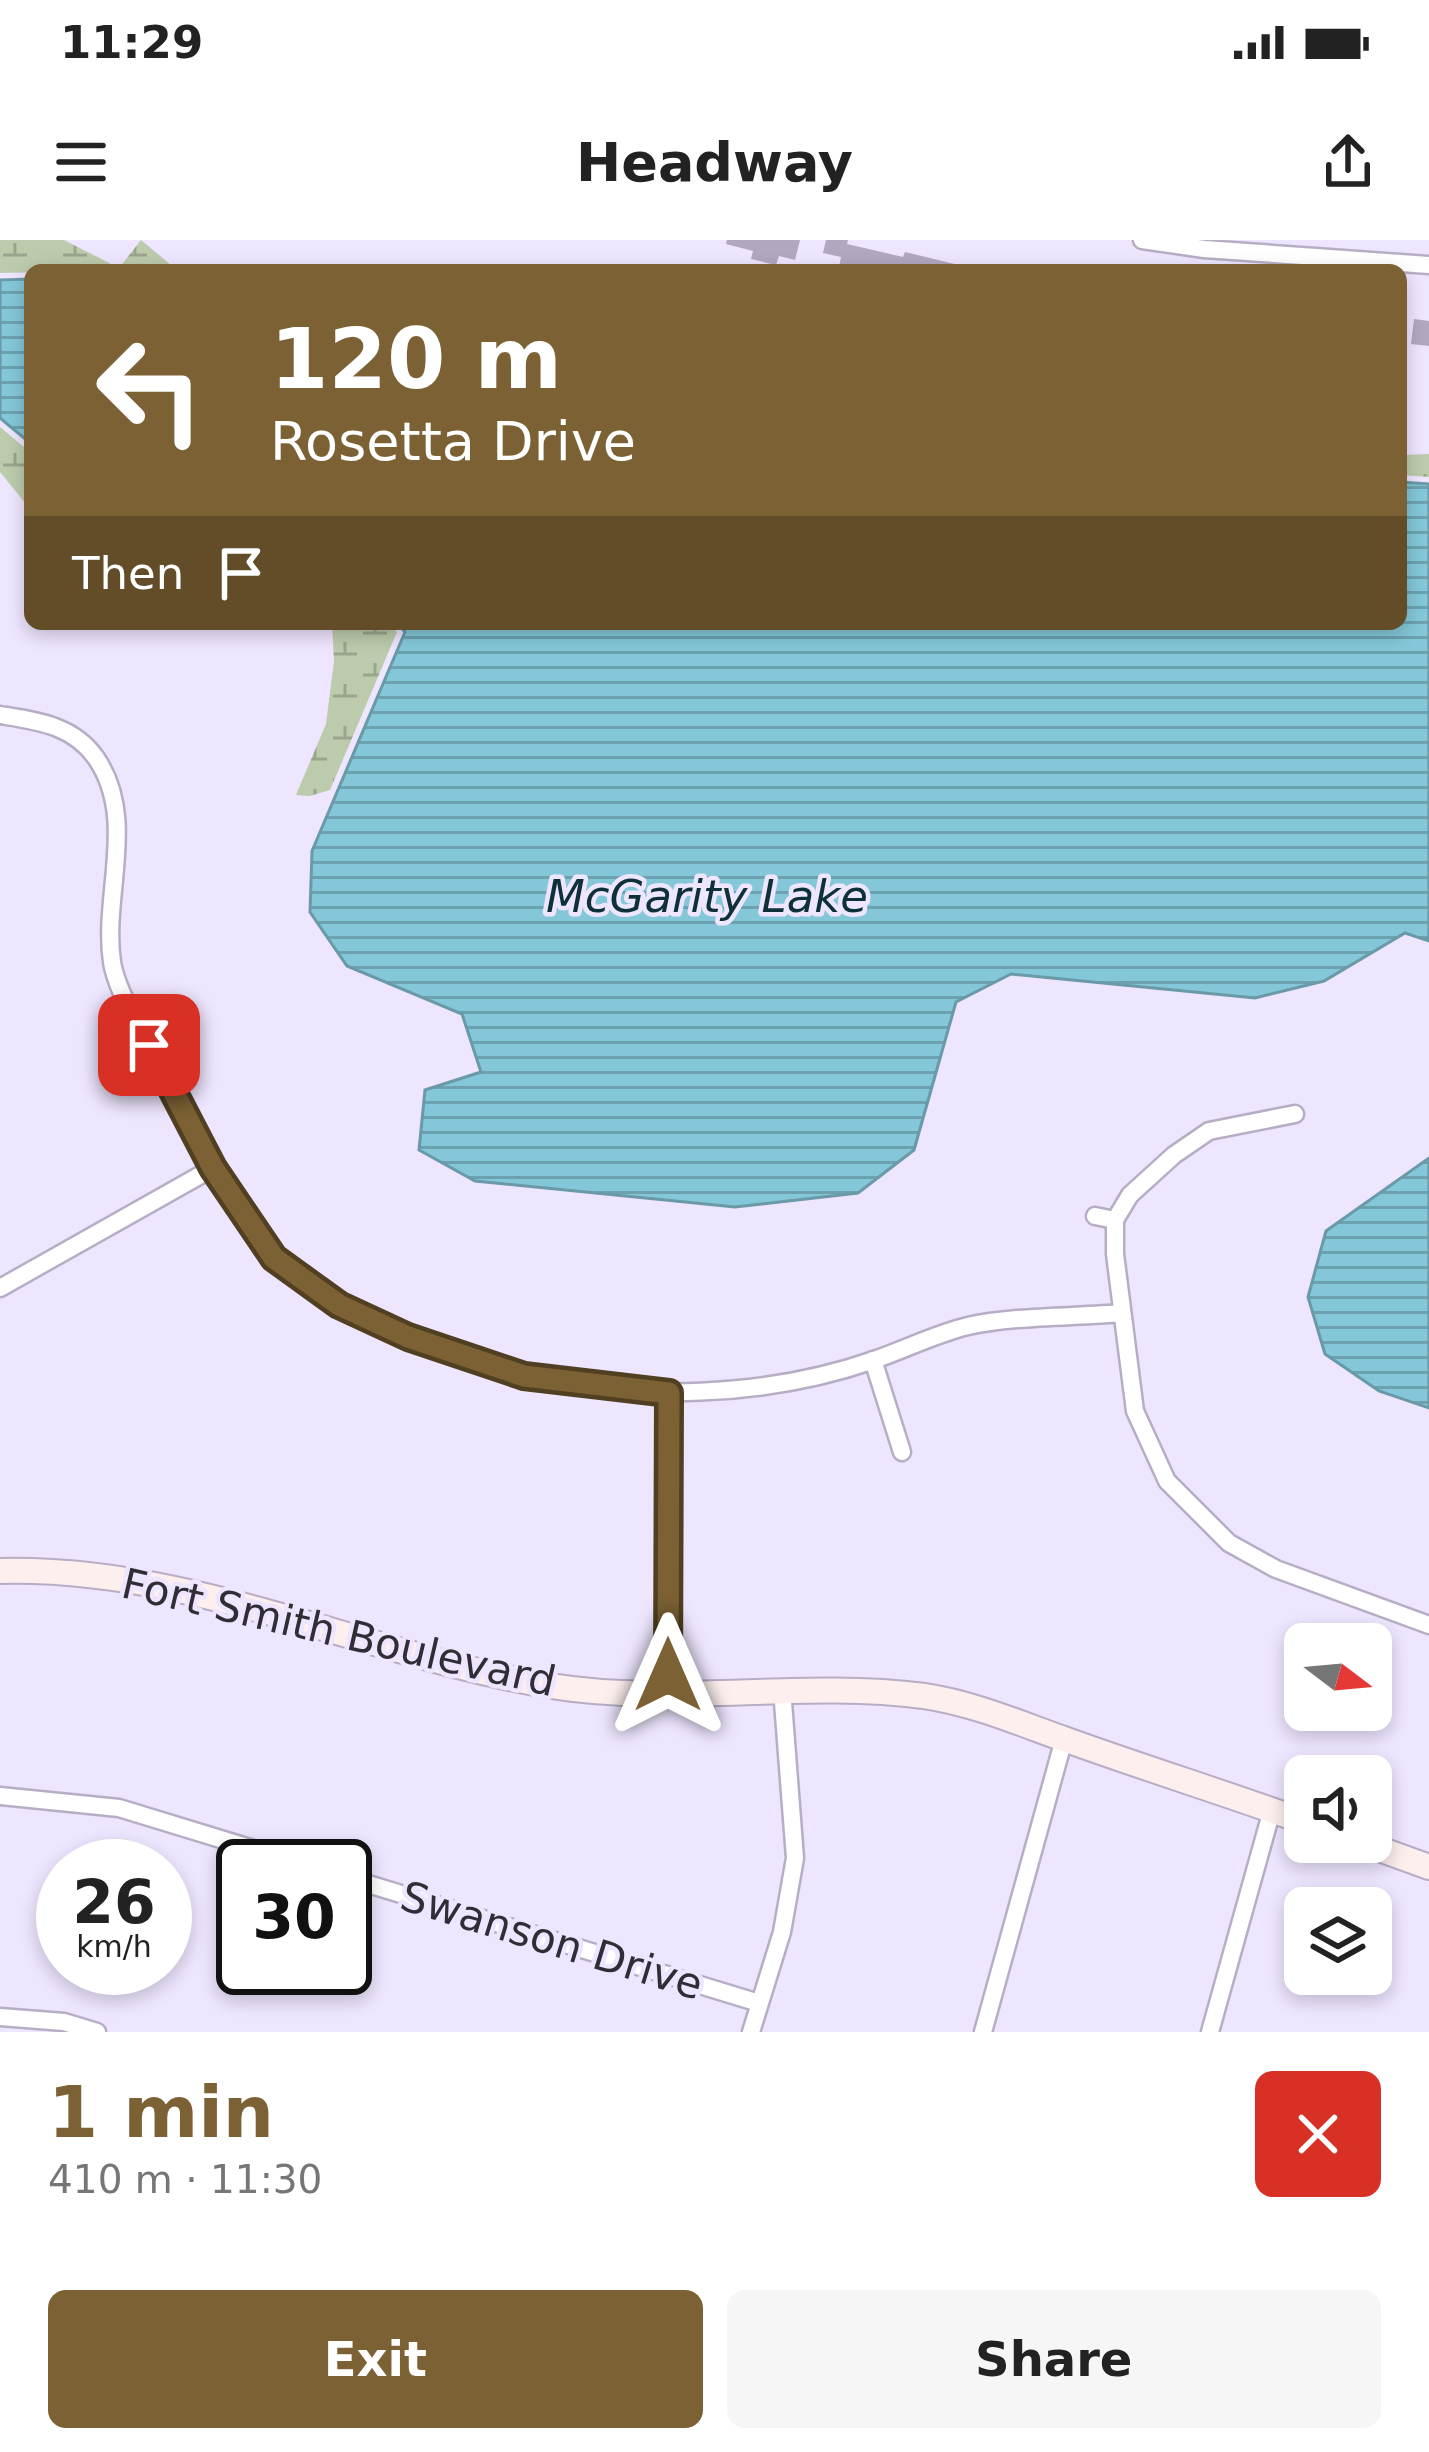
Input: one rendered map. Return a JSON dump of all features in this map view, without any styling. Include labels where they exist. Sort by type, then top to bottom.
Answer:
[{"type":"street","points":[[1142,240],[1429,265]]},
{"type":"street","points":[[0,715],[68,729],[95,757],[113,794],[117,842],[112,965],[213,1168],[274,1258],[339,1305],[408,1337],[524,1376],[669,1393],[785,1383],[873,1360],[973,1324],[1122,1313]]},
{"type":"street","points":[[1294,1114],[1209,1131],[1130,1195],[1115,1220],[1136,1411],[1167,1480],[1229,1543],[1276,1569],[1429,1625]]},
{"type":"street","points":[[0,1288],[213,1168]]},
{"type":"street","points":[[1095,1216],[1115,1220]]},
{"type":"street","points":[[873,1360],[902,1452]]},
{"type":"street","points":[[668,1694],[669,1393]]},
{"type":"street","name":"Fort Smith Boulevard","points":[[0,1571],[102,1576],[186,1589],[463,1668],[556,1687],[668,1694],[851,1689],[930,1697],[997,1715],[1284,1814]]},
{"type":"street","points":[[751,2032],[782,1933],[795,1858],[782,1689]]},
{"type":"street","points":[[983,2032],[1064,1739]]},
{"type":"street","points":[[0,1796],[119,1808],[221,1839]]},
{"type":"street","points":[[1210,2032],[1272,1810]]},
{"type":"street","points":[[1392,1854],[1429,1867]]},
{"type":"street","name":"Swanson Drive","points":[[372,1885],[759,2003]]},
{"type":"street","points":[[0,2017],[64,2022],[97,2032]]},
{"type":"green space","points":[[0,240],[64,240],[111,264],[24,264],[24,273],[0,273]]},
{"type":"green space","points":[[141,240],[170,264],[122,264]]},
{"type":"green space","points":[[0,427],[24,447],[24,502],[0,472]]},
{"type":"green space","points":[[1429,454],[1429,477],[1407,475],[1407,455]]},
{"type":"green space","points":[[332,630],[397,632],[330,790],[296,795],[326,724],[334,661]]},
{"type":"water","points":[[24,279],[24,438],[0,418],[0,280]]},
{"type":"water","name":"McGarity Lake","points":[[1407,482],[1429,484],[1429,941],[1405,933],[1324,981],[1255,998],[1011,974],[956,1002],[914,1150],[858,1193],[735,1207],[475,1181],[419,1150],[425,1090],[481,1072],[462,1014],[347,966],[310,912],[312,851],[405,632],[1407,630]]},
{"type":"water","points":[[1429,1158],[1429,1408],[1379,1391],[1325,1354],[1308,1297],[1326,1231]]},
{"type":"building","points":[[727,240],[800,240],[795,260],[779,256],[776,264],[751,259],[753,251],[726,244]]},
{"type":"building","points":[[826,240],[848,240],[847,244],[903,257],[905,252],[955,264],[840,264],[841,257],[823,253]]},
{"type":"building","points":[[1414,319],[1429,321],[1429,346],[1411,344]]},
{"type":"route","points":[[149,1045],[213,1168],[274,1258],[339,1305],[408,1337],[524,1376],[669,1393],[668,1675]]}]
